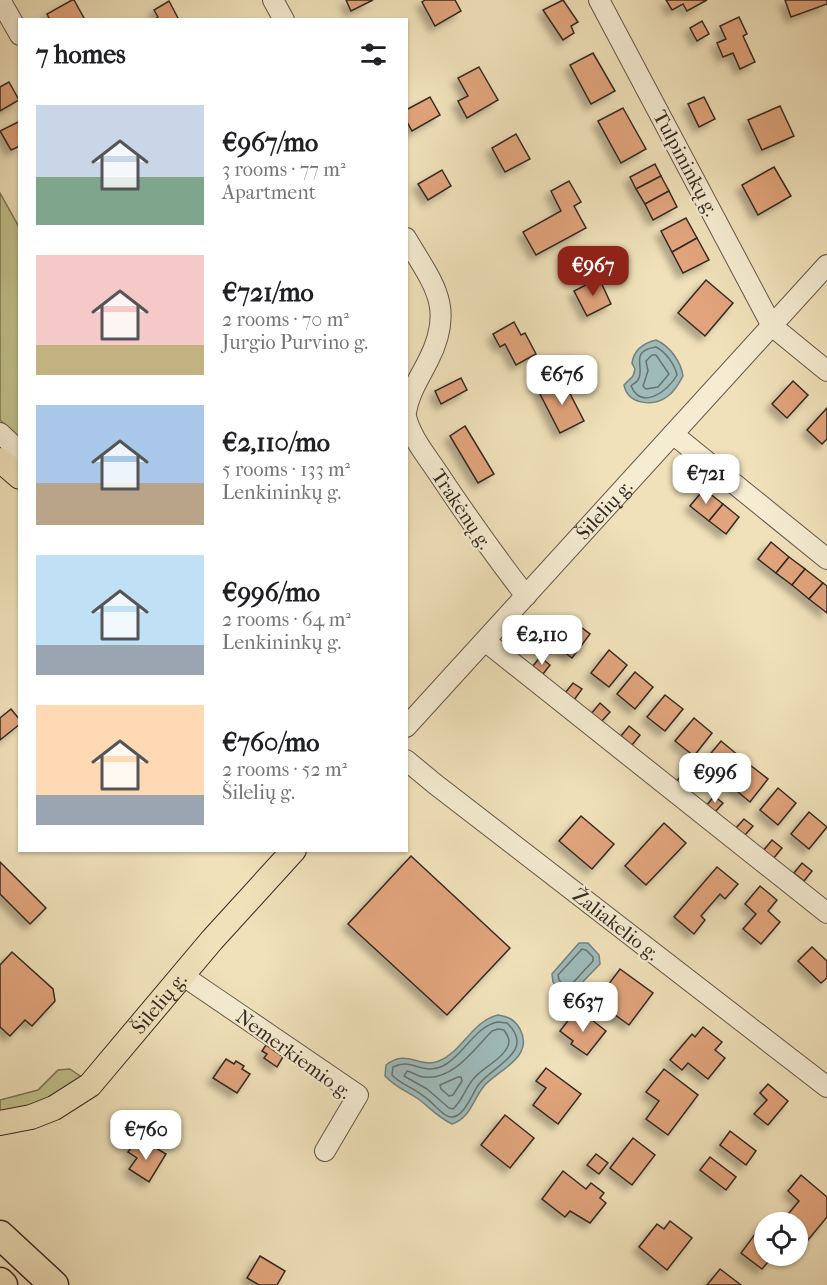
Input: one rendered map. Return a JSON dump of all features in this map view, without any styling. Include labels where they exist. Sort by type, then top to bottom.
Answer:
[{"type":"highway","points":[[0,1235],[54,1285]]},
{"type":"highway","points":[[0,1282],[3,1285]]},
{"type":"main road","points":[[0,460],[18,475]]},
{"type":"main road","name":"Šilelių g.","points":[[0,1123],[39,1114],[64,1102],[90,1085],[182,975],[292,852]]},
{"type":"street","points":[[0,0],[18,32]]},
{"type":"street","points":[[273,0],[283,18]]},
{"type":"street","name":"Tulpininkų g.","points":[[599,0],[772,326]]},
{"type":"street","points":[[408,242],[439,296],[442,324],[434,350],[408,399]]},
{"type":"street","name":"Šilelių g.","points":[[408,725],[827,265]]},
{"type":"street","points":[[772,326],[827,371]]},
{"type":"street","name":"Trakėnų g.","points":[[408,426],[478,533],[526,596]]},
{"type":"street","points":[[0,433],[18,450]]},
{"type":"street","points":[[674,434],[827,559]]},
{"type":"street","points":[[485,642],[827,913]]},
{"type":"street","name":"Žaliakelio g.","points":[[408,762],[827,1087]]},
{"type":"street","name":"Nemerkiemio g.","points":[[182,975],[358,1095],[325,1151]]},
{"type":"green space","points":[[0,193],[18,225],[18,436],[0,420]]},
{"type":"green space","points":[[70,1069],[83,1078],[66,1091],[44,1102],[0,1114],[0,1100],[38,1090],[58,1070]]},
{"type":"water","points":[[656,340],[674,355],[683,376],[675,389],[662,400],[642,402],[631,397],[624,385],[633,376],[635,369],[632,363],[637,350]]},
{"type":"water","points":[[579,943],[588,943],[599,955],[600,964],[570,995],[563,994],[553,982],[552,974]]},
{"type":"water","points":[[498,1015],[516,1023],[523,1039],[523,1047],[513,1062],[484,1086],[467,1113],[458,1121],[452,1124],[447,1122],[385,1076],[386,1065],[400,1058],[425,1063],[439,1061],[455,1050],[481,1023]]},
{"type":"building","points":[[74,0],[84,18],[49,18],[47,14]]},
{"type":"building","points":[[346,0],[373,0],[351,11]]},
{"type":"building","points":[[425,0],[455,0],[461,11],[435,26],[422,2]]},
{"type":"building","points":[[563,0],[578,22],[571,26],[574,33],[563,40],[543,10]]},
{"type":"building","points":[[666,0],[707,0],[687,11],[683,4],[672,10]]},
{"type":"building","points":[[785,0],[827,0],[827,4],[791,17]]},
{"type":"building","points":[[169,1],[178,18],[157,18],[154,10]]},
{"type":"building","points":[[739,17],[747,34],[743,36],[755,62],[740,69],[733,53],[723,57],[717,43],[726,39],[720,26]]},
{"type":"building","points":[[702,21],[709,34],[697,41],[690,28]]},
{"type":"building","points":[[593,53],[615,91],[591,104],[570,65]]},
{"type":"building","points":[[479,67],[498,100],[467,118],[458,101],[468,96],[458,78]]},
{"type":"building","points":[[9,82],[18,101],[0,111],[0,87]]},
{"type":"building","points":[[430,97],[440,115],[412,131],[408,124],[408,109]]},
{"type":"building","points":[[704,97],[715,119],[699,127],[688,104]]},
{"type":"building","points":[[780,106],[794,136],[762,150],[748,120]]},
{"type":"building","points":[[623,108],[646,149],[621,163],[598,121]]},
{"type":"building","points":[[18,122],[18,147],[11,150],[0,131]]},
{"type":"building","points":[[516,134],[530,159],[505,172],[492,148]]},
{"type":"building","points":[[655,164],[661,176],[636,189],[630,177]]},
{"type":"building","points":[[774,167],[791,196],[758,215],[742,185]]},
{"type":"building","points":[[442,170],[451,186],[428,200],[418,184]]},
{"type":"building","points":[[661,176],[669,191],[645,204],[636,189]]},
{"type":"building","points":[[569,181],[581,202],[574,206],[586,228],[536,255],[523,232],[561,211],[551,191]]},
{"type":"building","points":[[669,191],[677,207],[653,220],[645,204]]},
{"type":"building","points":[[686,218],[697,238],[672,252],[661,231]]},
{"type":"building","points":[[697,238],[709,260],[683,273],[672,252]]},
{"type":"building","points":[[599,278],[611,304],[587,316],[574,291]]},
{"type":"building","points":[[706,280],[733,303],[705,336],[678,313]]},
{"type":"building","points":[[514,322],[521,335],[525,333],[536,354],[516,365],[505,344],[500,347],[493,334]]},
{"type":"building","points":[[461,378],[467,390],[441,404],[435,391]]},
{"type":"building","points":[[563,380],[584,421],[560,433],[539,392]]},
{"type":"building","points":[[793,381],[808,395],[787,418],[772,404]]},
{"type":"building","points":[[827,408],[827,439],[822,444],[807,430]]},
{"type":"building","points":[[465,426],[494,474],[478,483],[450,436]]},
{"type":"building","points":[[704,489],[723,504],[709,521],[690,506]]},
{"type":"building","points":[[723,504],[739,517],[726,534],[709,521]]},
{"type":"building","points":[[771,542],[789,557],[776,573],[758,559]]},
{"type":"building","points":[[789,557],[805,569],[792,585],[776,573]]},
{"type":"building","points":[[805,569],[823,583],[809,599],[792,585]]},
{"type":"building","points":[[823,583],[827,586],[827,613],[809,599]]},
{"type":"building","points":[[573,621],[590,634],[572,658],[555,645]]},
{"type":"building","points":[[609,650],[627,665],[609,687],[591,673]]},
{"type":"building","points":[[540,657],[550,665],[543,674],[533,666]]},
{"type":"building","points":[[635,672],[653,687],[635,709],[617,694]]},
{"type":"building","points":[[573,683],[582,689],[574,700],[565,693]]},
{"type":"building","points":[[665,695],[683,709],[665,731],[647,717]]},
{"type":"building","points":[[600,703],[610,712],[601,722],[591,714]]},
{"type":"building","points":[[11,709],[18,718],[18,726],[0,740],[0,718]]},
{"type":"building","points":[[694,718],[712,733],[694,756],[675,741]]},
{"type":"building","points":[[629,726],[640,735],[632,745],[621,736]]},
{"type":"building","points":[[721,741],[739,756],[721,778],[703,763]]},
{"type":"building","points":[[750,765],[768,779],[750,802],[732,787]]},
{"type":"building","points":[[684,772],[694,780],[687,790],[676,782]]},
{"type":"building","points":[[778,788],[796,803],[778,825],[760,810]]},
{"type":"building","points":[[714,796],[723,803],[715,812],[707,805]]},
{"type":"building","points":[[809,812],[827,827],[809,849],[791,834]]},
{"type":"building","points":[[581,816],[614,844],[592,869],[559,841]]},
{"type":"building","points":[[744,819],[753,826],[745,835],[736,828]]},
{"type":"building","points":[[664,823],[686,843],[646,885],[625,866]]},
{"type":"building","points":[[772,840],[782,848],[773,859],[763,851]]},
{"type":"building","points":[[411,856],[510,948],[447,1015],[348,924]]},
{"type":"building","points":[[0,862],[46,908],[30,924],[0,894]]},
{"type":"building","points":[[802,863],[812,871],[804,881],[794,873]]},
{"type":"building","points":[[717,867],[738,884],[725,899],[720,894],[701,916],[705,920],[694,934],[674,917]]},
{"type":"building","points":[[760,886],[777,900],[768,911],[780,922],[761,944],[743,929],[756,914],[745,904]]},
{"type":"building","points":[[812,947],[827,961],[827,978],[821,983],[798,961]]},
{"type":"building","points":[[12,952],[53,989],[55,1001],[32,1026],[25,1020],[10,1036],[0,1027],[0,965]]},
{"type":"building","points":[[620,969],[653,993],[629,1025],[596,1001]]},
{"type":"building","points":[[573,1014],[583,1022],[587,1016],[606,1031],[587,1055],[571,1044],[573,1041],[560,1031]]},
{"type":"building","points":[[703,1027],[722,1042],[715,1050],[725,1058],[708,1079],[688,1063],[682,1070],[670,1060],[692,1034],[695,1037]]},
{"type":"building","points":[[266,1045],[283,1057],[277,1067],[264,1058],[267,1054],[262,1051]]},
{"type":"building","points":[[226,1059],[244,1066],[242,1069],[250,1074],[237,1093],[213,1078]]},
{"type":"building","points":[[546,1068],[581,1094],[558,1124],[533,1105],[546,1088],[536,1081]]},
{"type":"building","points":[[664,1069],[698,1095],[668,1135],[646,1119],[659,1101],[646,1092]]},
{"type":"building","points":[[768,1084],[788,1101],[768,1125],[754,1114],[767,1100],[760,1093]]},
{"type":"building","points":[[505,1115],[534,1138],[510,1168],[481,1145]]},
{"type":"building","points":[[730,1131],[756,1151],[746,1165],[720,1145]]},
{"type":"building","points":[[633,1138],[655,1155],[632,1185],[610,1168]]},
{"type":"building","points":[[134,1143],[144,1150],[148,1143],[166,1154],[149,1182],[129,1169],[137,1158],[128,1152]]},
{"type":"building","points":[[596,1154],[608,1163],[599,1174],[587,1165]]},
{"type":"building","points":[[710,1157],[736,1177],[726,1190],[700,1170]]},
{"type":"building","points":[[563,1171],[586,1189],[591,1183],[604,1193],[600,1198],[606,1203],[590,1223],[570,1211],[565,1217],[542,1199]]},
{"type":"building","points":[[801,1175],[827,1197],[827,1217],[808,1240],[808,1212],[790,1212],[799,1201],[788,1191]]},
{"type":"building","points":[[670,1221],[692,1238],[667,1270],[639,1247],[657,1224],[664,1229]]},
{"type":"building","points":[[754,1235],[754,1263],[741,1253]]},
{"type":"building","points":[[260,1256],[285,1271],[277,1285],[259,1285],[247,1278]]},
{"type":"building","points":[[720,1269],[741,1285],[707,1285]]}]
